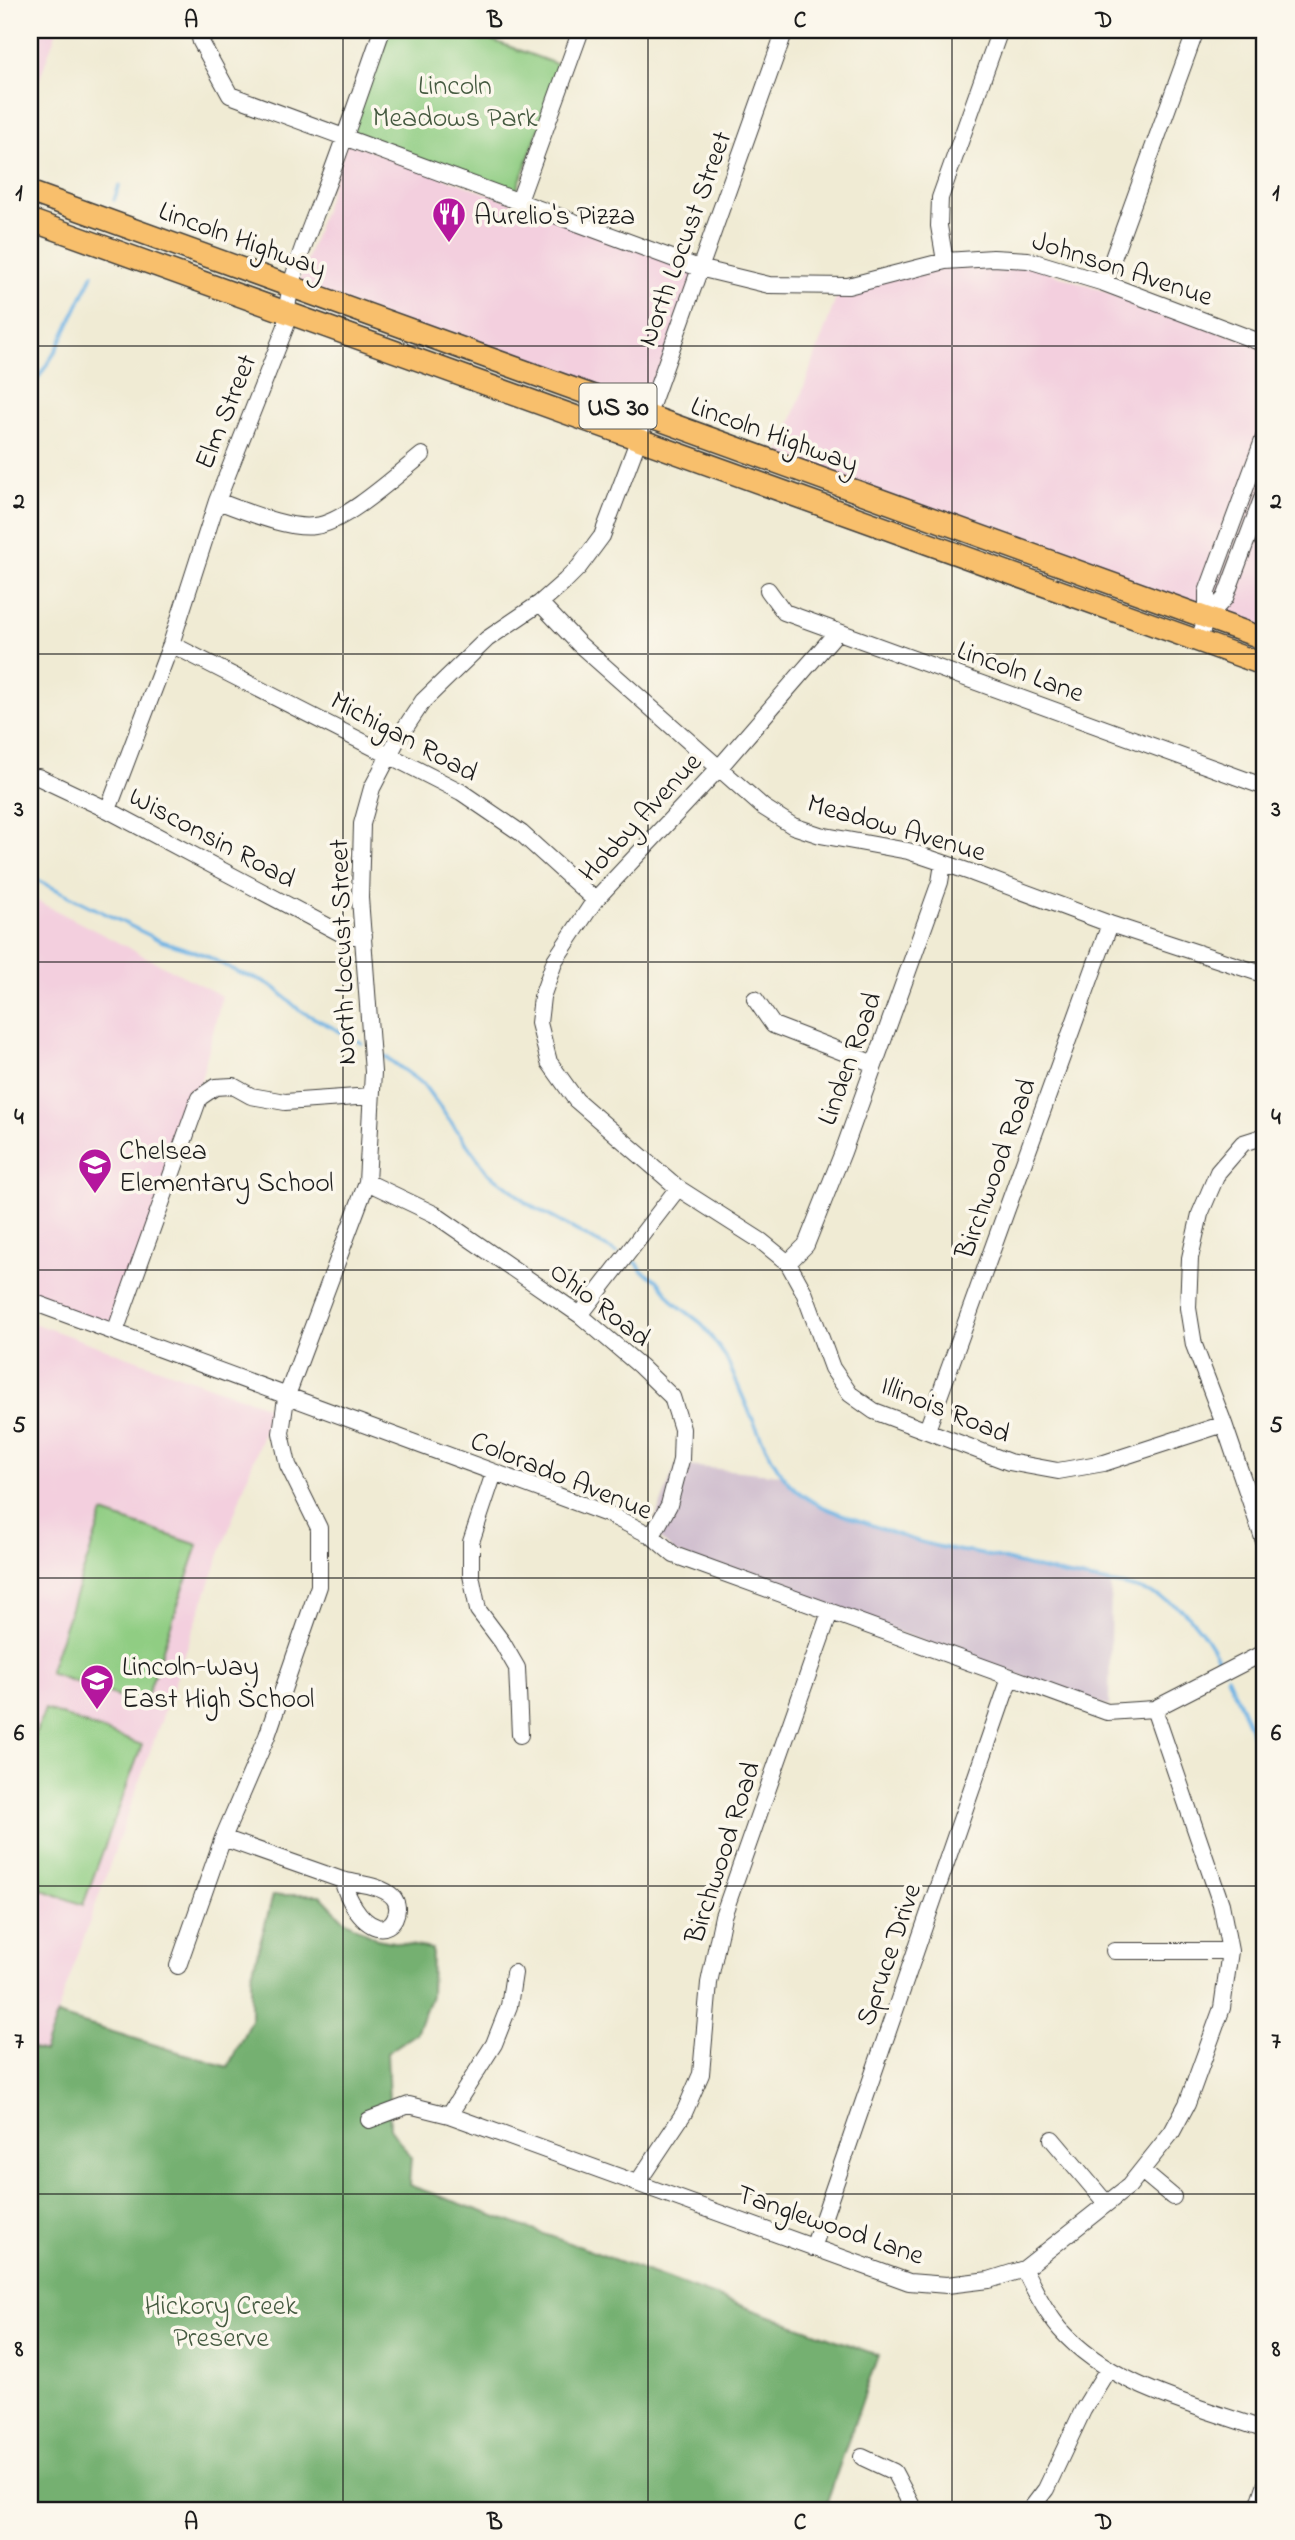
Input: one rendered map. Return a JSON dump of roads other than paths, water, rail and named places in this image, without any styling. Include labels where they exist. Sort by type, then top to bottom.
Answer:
[{"type":"main road","name":"Lincoln Highway","points":[[30,192],[1265,639]]},
{"type":"main road","name":"Lincoln Highway","points":[[30,220],[1265,665]]},
{"type":"street","name":"Johnson Avenue","points":[[198,30],[201,42],[230,95],[699,268],[769,285],[848,286],[945,261],[993,258],[1028,260],[1104,283],[1265,344]]},
{"type":"street","name":"Elm Street","points":[[108,810],[171,643],[217,500],[286,326],[286,311],[302,252],[382,30]]},
{"type":"street","points":[[519,201],[581,30]]},
{"type":"street","name":"North Locust Street","points":[[178,1966],[223,1838],[267,1736],[319,1586],[319,1528],[288,1465],[281,1433],[286,1398],[366,1182],[373,1072],[360,898],[362,824],[372,788],[415,712],[438,686],[487,639],[540,603],[579,568],[602,536],[785,30]]},
{"type":"street","points":[[945,261],[939,226],[940,198],[1000,30]]},
{"type":"street","points":[[1104,283],[1196,30]]},
{"type":"street","points":[[1207,618],[1207,592],[1265,435]]},
{"type":"street","points":[[217,500],[276,522],[316,526],[353,510],[422,455]]},
{"type":"street","points":[[1198,641],[1207,618],[1225,598],[1265,491]]},
{"type":"street","name":"Lincoln Lane","points":[[768,590],[784,612],[1265,787]]},
{"type":"street","name":"Meadow Avenue","points":[[540,603],[579,644],[762,807],[793,826],[820,835],[908,852],[974,873],[1110,924],[1265,975]]},
{"type":"street","name":"Hobby Avenue","points":[[549,1062],[539,1023],[542,997],[555,960],[596,900],[719,768],[838,632]]},
{"type":"street","name":"Michigan Road","points":[[171,643],[442,782],[503,820],[596,900]]},
{"type":"street","name":"Wisconsin Road","points":[[37,777],[108,810],[346,936],[364,936]]},
{"type":"street","name":"Linden Road","points":[[788,1263],[806,1245],[940,882],[943,864]]},
{"type":"street","name":"Birchwood Road","points":[[927,1430],[1110,924]]},
{"type":"street","points":[[755,999],[774,1025],[874,1064]]},
{"type":"street","name":"Illinois Road","points":[[549,1062],[576,1100],[678,1188],[761,1241],[788,1263],[804,1292],[832,1368],[850,1394],[874,1410],[1009,1462],[1058,1471],[1104,1463],[1224,1424]]},
{"type":"street","points":[[115,1332],[199,1098],[215,1087],[233,1086],[251,1096],[285,1102],[371,1096]]},
{"type":"street","points":[[1265,1136],[1243,1143],[1218,1172],[1200,1214],[1190,1258],[1188,1308],[1194,1345],[1265,1544]]},
{"type":"street","name":"Ohio Road","points":[[366,1182],[433,1214],[580,1315],[671,1397],[682,1429],[681,1460],[668,1505],[652,1536]]},
{"type":"street","points":[[580,1315],[678,1188]]},
{"type":"street","name":"Colorado Avenue","points":[[30,1301],[286,1398],[610,1515],[652,1536],[674,1555],[1010,1678],[1107,1712],[1154,1709]]},
{"type":"street","points":[[494,1473],[471,1542],[471,1575],[478,1609],[517,1668],[520,1735]]},
{"type":"street","name":"Birchwood Road","points":[[638,2182],[684,2113],[701,2074],[709,1983],[723,1916],[831,1612]]},
{"type":"street","points":[[1154,1709],[1265,1652]]},
{"type":"street","name":"Spruce Drive","points":[[813,2248],[1010,1678]]},
{"type":"street","name":"Tanglewood Lane","points":[[369,2120],[409,2105],[449,2115],[909,2282],[947,2285],[989,2280],[1024,2269],[1129,2186],[1172,2132],[1192,2091],[1222,2008],[1230,1951],[1222,1904],[1154,1709]]},
{"type":"street","points":[[223,1838],[342,1880]]},
{"type":"street","points":[[1114,1951],[1230,1951]]},
{"type":"street","points":[[449,2115],[494,2044],[509,2006],[514,1973]]},
{"type":"street","points":[[1052,2139],[1106,2203]]},
{"type":"street","points":[[1142,2171],[1173,2197]]},
{"type":"street","points":[[1024,2269],[1039,2300],[1060,2329],[1108,2369],[1148,2389],[1265,2430]]},
{"type":"street","points":[[1030,2510],[1046,2489],[1083,2410],[1108,2369]]},
{"type":"street","points":[[862,2457],[894,2472],[914,2510]]},
{"type":"street","points":[[1257,2510],[1265,2486]]},
{"type":"waterway","points":[[114,200],[119,186]]},
{"type":"waterway","points":[[30,391],[57,349],[93,274]]},
{"type":"waterway","points":[[30,871],[37,880],[161,941],[205,955],[237,972],[263,981],[299,1010],[362,1043]]},
{"type":"waterway","points":[[379,1052],[423,1084],[489,1174],[509,1187],[526,1203],[617,1253]]},
{"type":"waterway","points":[[633,1261],[642,1271],[657,1280],[675,1303],[701,1323],[725,1356],[772,1458],[790,1484],[806,1498],[834,1512],[921,1542],[1065,1575],[1122,1585],[1163,1598],[1184,1612],[1198,1626],[1224,1670]]},
{"type":"waterway","points":[[1227,1676],[1250,1727],[1265,1780]]},
{"type":"place","name":"Aurelio's Pizza","points":[[449,244]]},
{"type":"place","name":"Chelsea Elementary School","points":[[95,1195]]},
{"type":"place","name":"Lincoln-Way East High School","points":[[97,1711]]},
{"type":"park label","name":"Lincoln Meadows Park","points":[[455,100]]},
{"type":"park label","name":"Hickory Creek Preserve","points":[[221,2320]]}]
